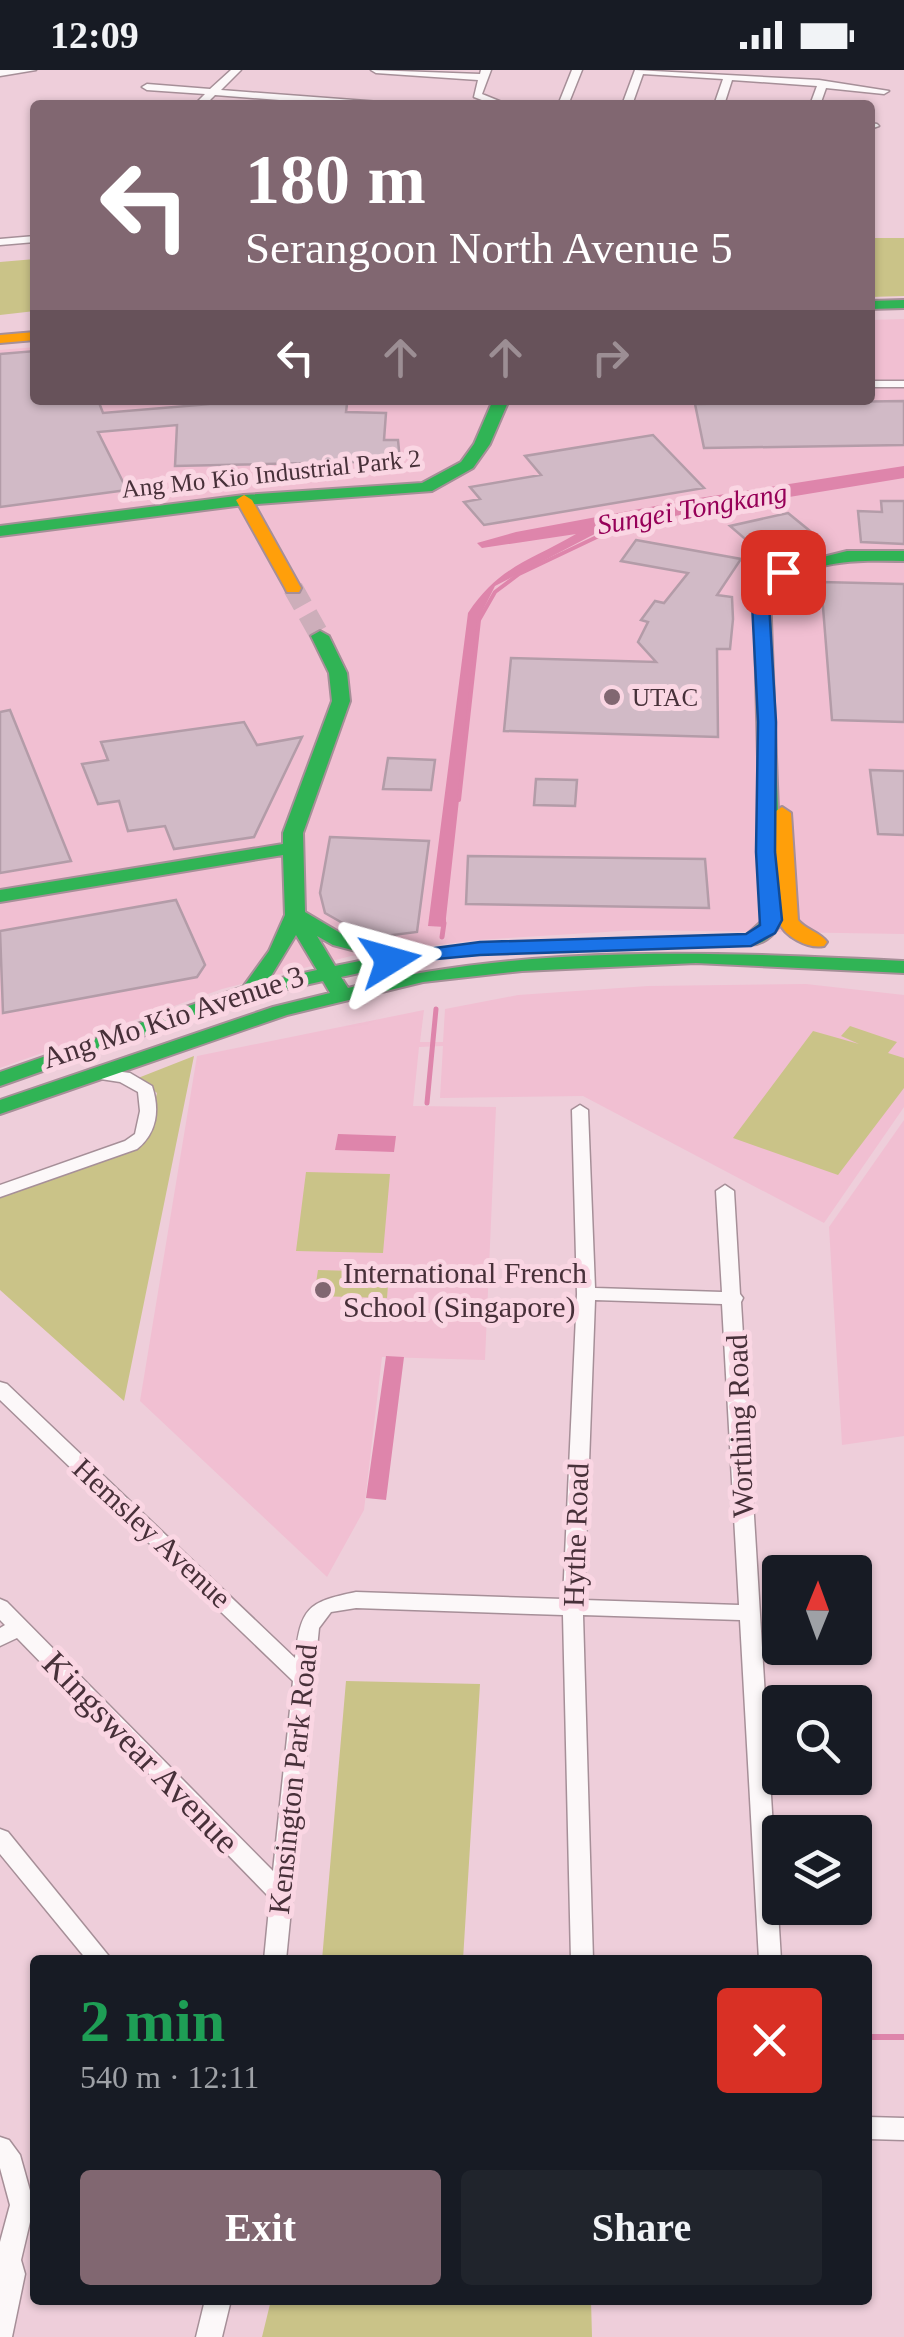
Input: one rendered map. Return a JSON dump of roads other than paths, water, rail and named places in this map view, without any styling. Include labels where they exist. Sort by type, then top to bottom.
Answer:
[{"type":"main road","points":[[0,330],[30,328]]},
{"type":"main road","points":[[0,339],[30,336]]},
{"type":"main road","name":"Ang Mo Kio Industrial Park 2","points":[[0,531],[244,500],[404,492],[450,480],[479,454],[499,405]]},
{"type":"main road","points":[[244,500],[293,588]]},
{"type":"main road","points":[[751,940],[768,929],[772,920],[766,852],[768,750],[762,592],[783,572],[820,559],[904,559]]},
{"type":"main road","points":[[817,942],[797,932],[788,920],[775,598],[790,576],[803,570],[850,561],[904,559]]},
{"type":"main road","points":[[250,992],[280,952],[295,915],[293,833],[341,701],[338,673],[320,636]]},
{"type":"main road","points":[[0,896],[292,848]]},
{"type":"main road","points":[[295,915],[319,932],[357,947],[415,956]]},
{"type":"main road","points":[[295,915],[341,994]]},
{"type":"main road","name":"Ang Mo Kio Avenue 3","points":[[0,1079],[250,992],[415,956],[625,941],[751,940],[904,948]]},
{"type":"main road","name":"Ang Mo Kio Avenue 3","points":[[0,1107],[233,1025],[376,984],[487,966],[642,958],[788,958],[904,967]]},
{"type":"street","points":[[0,74],[31,70]]},
{"type":"street","points":[[203,100],[236,70]]},
{"type":"street","points":[[376,70],[483,74],[476,95],[490,100]]},
{"type":"street","points":[[564,100],[577,70]]},
{"type":"street","points":[[629,100],[640,70],[784,75],[822,85],[884,91]]},
{"type":"street","points":[[721,100],[729,76]]},
{"type":"street","points":[[817,100],[822,85]]},
{"type":"street","points":[[147,87],[315,100]]},
{"type":"street","points":[[0,230],[22,234],[29,240]]},
{"type":"street","points":[[0,242],[29,240]]},
{"type":"street","points":[[875,384],[904,384]]},
{"type":"street","points":[[0,1191],[131,1145],[143,1136],[148,1110],[146,1090],[124,1077],[94,1074]]},
{"type":"street","name":"Hythe Road","points":[[580,1110],[586,1294],[573,1607],[582,1955]]},
{"type":"street","name":"Worthing Road","points":[[725,1191],[770,1955]]},
{"type":"street","points":[[586,1294],[734,1298]]},
{"type":"street","name":"Hemsley Avenue","points":[[0,1389],[303,1678]]},
{"type":"street","name":"Kensington Park Road","points":[[276,1955],[309,1626],[324,1606],[356,1600],[747,1614]]},
{"type":"street","name":"Kingswear Avenue","points":[[0,1608],[9,1633],[282,1895]]},
{"type":"street","points":[[0,1838],[97,1955]]},
{"type":"street","points":[[872,2128],[904,2129]]},
{"type":"street","points":[[0,2148],[11,2162],[22,2205],[4,2264],[12,2274],[0,2336]]},
{"type":"street","points":[[210,2337],[217,2305]]},
{"type":"water","name":"Sungei Tongkang","points":[[904,466],[904,478],[608,527],[495,586],[479,618],[445,927],[428,926],[468,613],[504,574],[576,534],[482,548],[477,543],[693,499]]},
{"type":"water","points":[[338,1134],[396,1136],[394,1152],[335,1150]]},
{"type":"water","points":[[386,1356],[404,1357],[386,1500],[366,1498]]},
{"type":"waterway","name":"Sungei Tongkang","points":[[459,800],[479,620],[495,592],[519,574],[622,525]]},
{"type":"waterway","points":[[443,926],[444,920]]},
{"type":"waterway","points":[[442,937],[444,923]]},
{"type":"waterway","points":[[427,1103],[436,1009]]},
{"type":"waterway","points":[[872,2037],[904,2037]]},
{"type":"tunnel","points":[[293,588],[320,636]]},
{"type":"place","name":"UTAC","points":[[612,697]]},
{"type":"place","name":"International French School (Singapore)","points":[[323,1290]]}]
